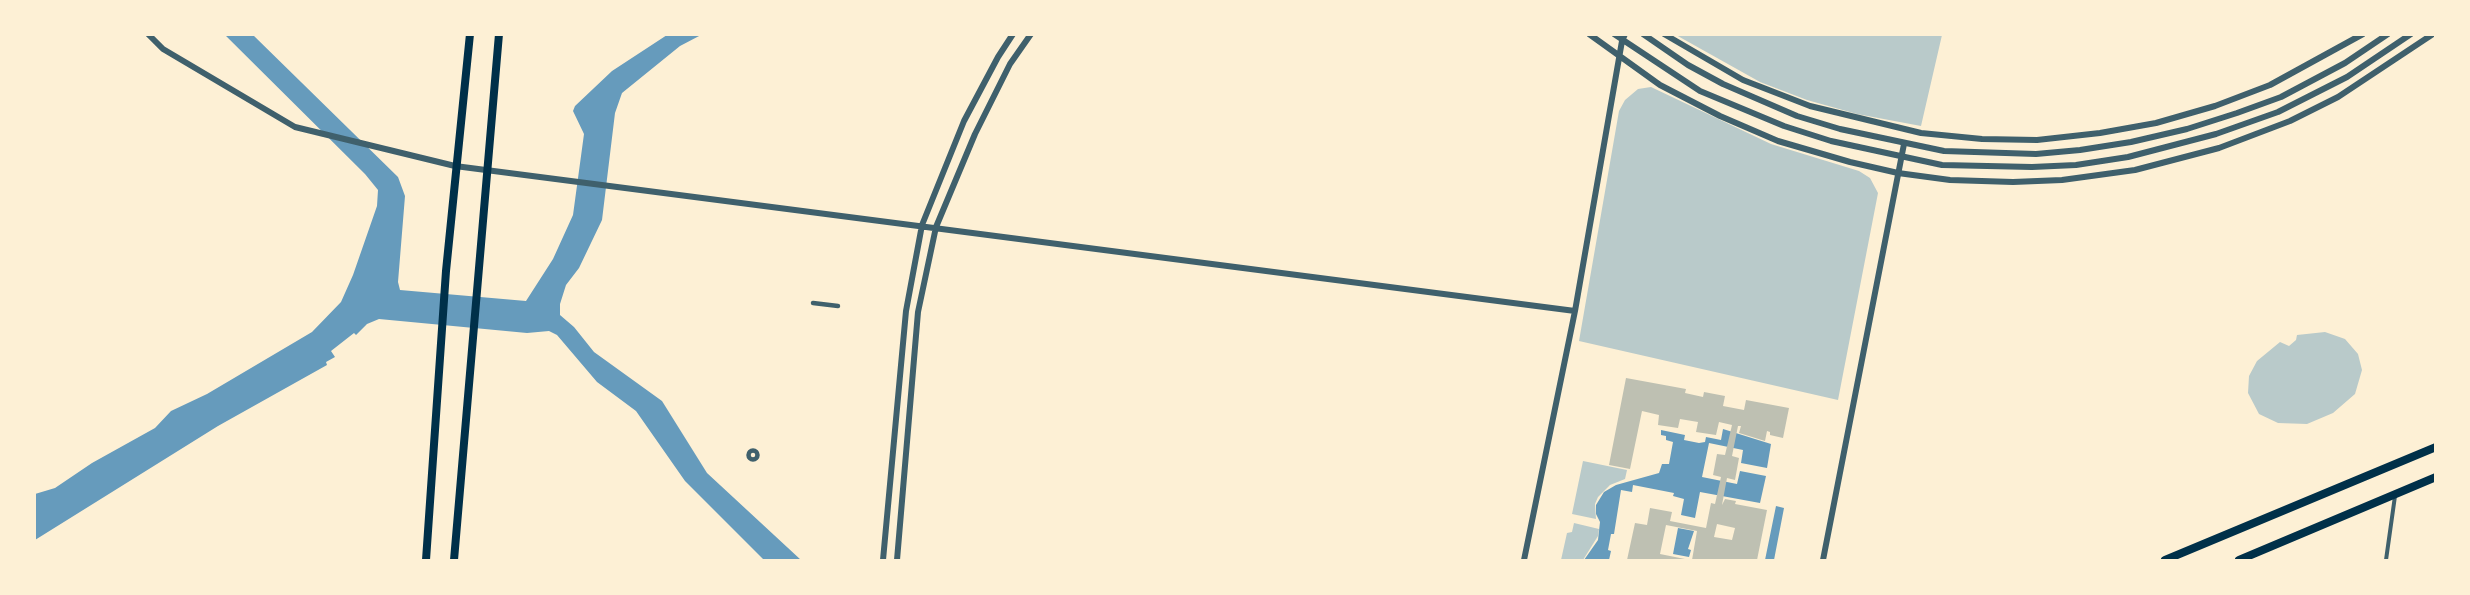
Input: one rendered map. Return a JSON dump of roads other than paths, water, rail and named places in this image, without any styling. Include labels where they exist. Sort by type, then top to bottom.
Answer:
[{"type":"main road","points":[[426,561],[446,271],[470,34]]},
{"type":"main road","points":[[454,561],[498,34]]},
{"type":"main road","points":[[2165,561],[2436,447]]},
{"type":"main road","points":[[2239,561],[2436,477]]},
{"type":"street","points":[[148,34],[163,50],[295,127],[456,166],[565,178],[1575,311]]},
{"type":"street","points":[[883,561],[906,311],[922,225],[964,121],[1013,34]]},
{"type":"street","points":[[897,561],[918,312],[936,227],[975,134],[1010,64],[1030,34]]},
{"type":"street","points":[[1589,34],[1619,58],[1660,85],[1710,111],[1778,141],[1898,173],[1950,180],[2013,182],[2074,178],[2167,162],[2218,148],[2290,120],[2347,92],[2433,34]]},
{"type":"street","points":[[1614,34],[1624,38],[1700,91],[1739,109],[1831,141],[1942,165],[2032,167],[2076,165],[2178,146],[2278,112],[2347,77],[2411,34]]},
{"type":"street","points":[[1643,34],[1688,65],[1765,103],[1840,129],[1944,151],[2036,153],[2080,150],[2131,142],[2187,129],[2281,96],[2345,63],[2388,34]]},
{"type":"street","points":[[1664,34],[1743,80],[1810,106],[1921,133],[1982,139],[2037,140],[2100,133],[2156,123],[2215,106],[2270,85],[2362,34]]},
{"type":"street","points":[[1524,561],[1575,311],[1624,38]]},
{"type":"street","points":[[1822,561],[1904,144]]},
{"type":"street","points":[[813,303],[838,306]]},
{"type":"street","points":[[2386,561],[2395,493]]},
{"type":"water","points":[[225,35],[253,35],[398,177],[405,196],[398,282],[400,290],[526,301],[553,259],[573,215],[584,134],[573,111],[575,106],[612,71],[667,35],[701,35],[680,46],[622,93],[615,113],[602,220],[579,268],[566,285],[560,304],[560,315],[574,327],[594,352],[662,401],[707,473],[801,560],[764,560],[685,481],[636,411],[597,382],[557,335],[549,331],[527,333],[379,319],[367,324],[356,335],[354,333],[331,351],[335,357],[326,362],[327,365],[218,426],[35,540],[35,494],[55,488],[92,463],[155,428],[171,411],[207,394],[312,332],[341,302],[353,275],[377,206],[378,190],[365,174]]},
{"type":"water","points":[[1723,429],[1771,444],[1767,468],[1741,463],[1743,450],[1709,443],[1702,477],[1737,484],[1740,471],[1766,476],[1760,503],[1700,492],[1695,518],[1681,515],[1684,499],[1673,496],[1674,493],[1633,485],[1632,492],[1621,490],[1614,534],[1611,534],[1608,550],[1611,551],[1609,560],[1584,560],[1598,540],[1600,522],[1596,514],[1596,505],[1604,492],[1616,485],[1659,473],[1662,464],[1669,464],[1673,442],[1661,435],[1661,430],[1685,435],[1684,440],[1699,443],[1705,442],[1706,437],[1721,440]]},
{"type":"water","points":[[1776,506],[1784,508],[1774,560],[1765,560]]},
{"type":"water","points":[[1678,528],[1694,531],[1688,549],[1691,550],[1689,557],[1673,554]]}]
